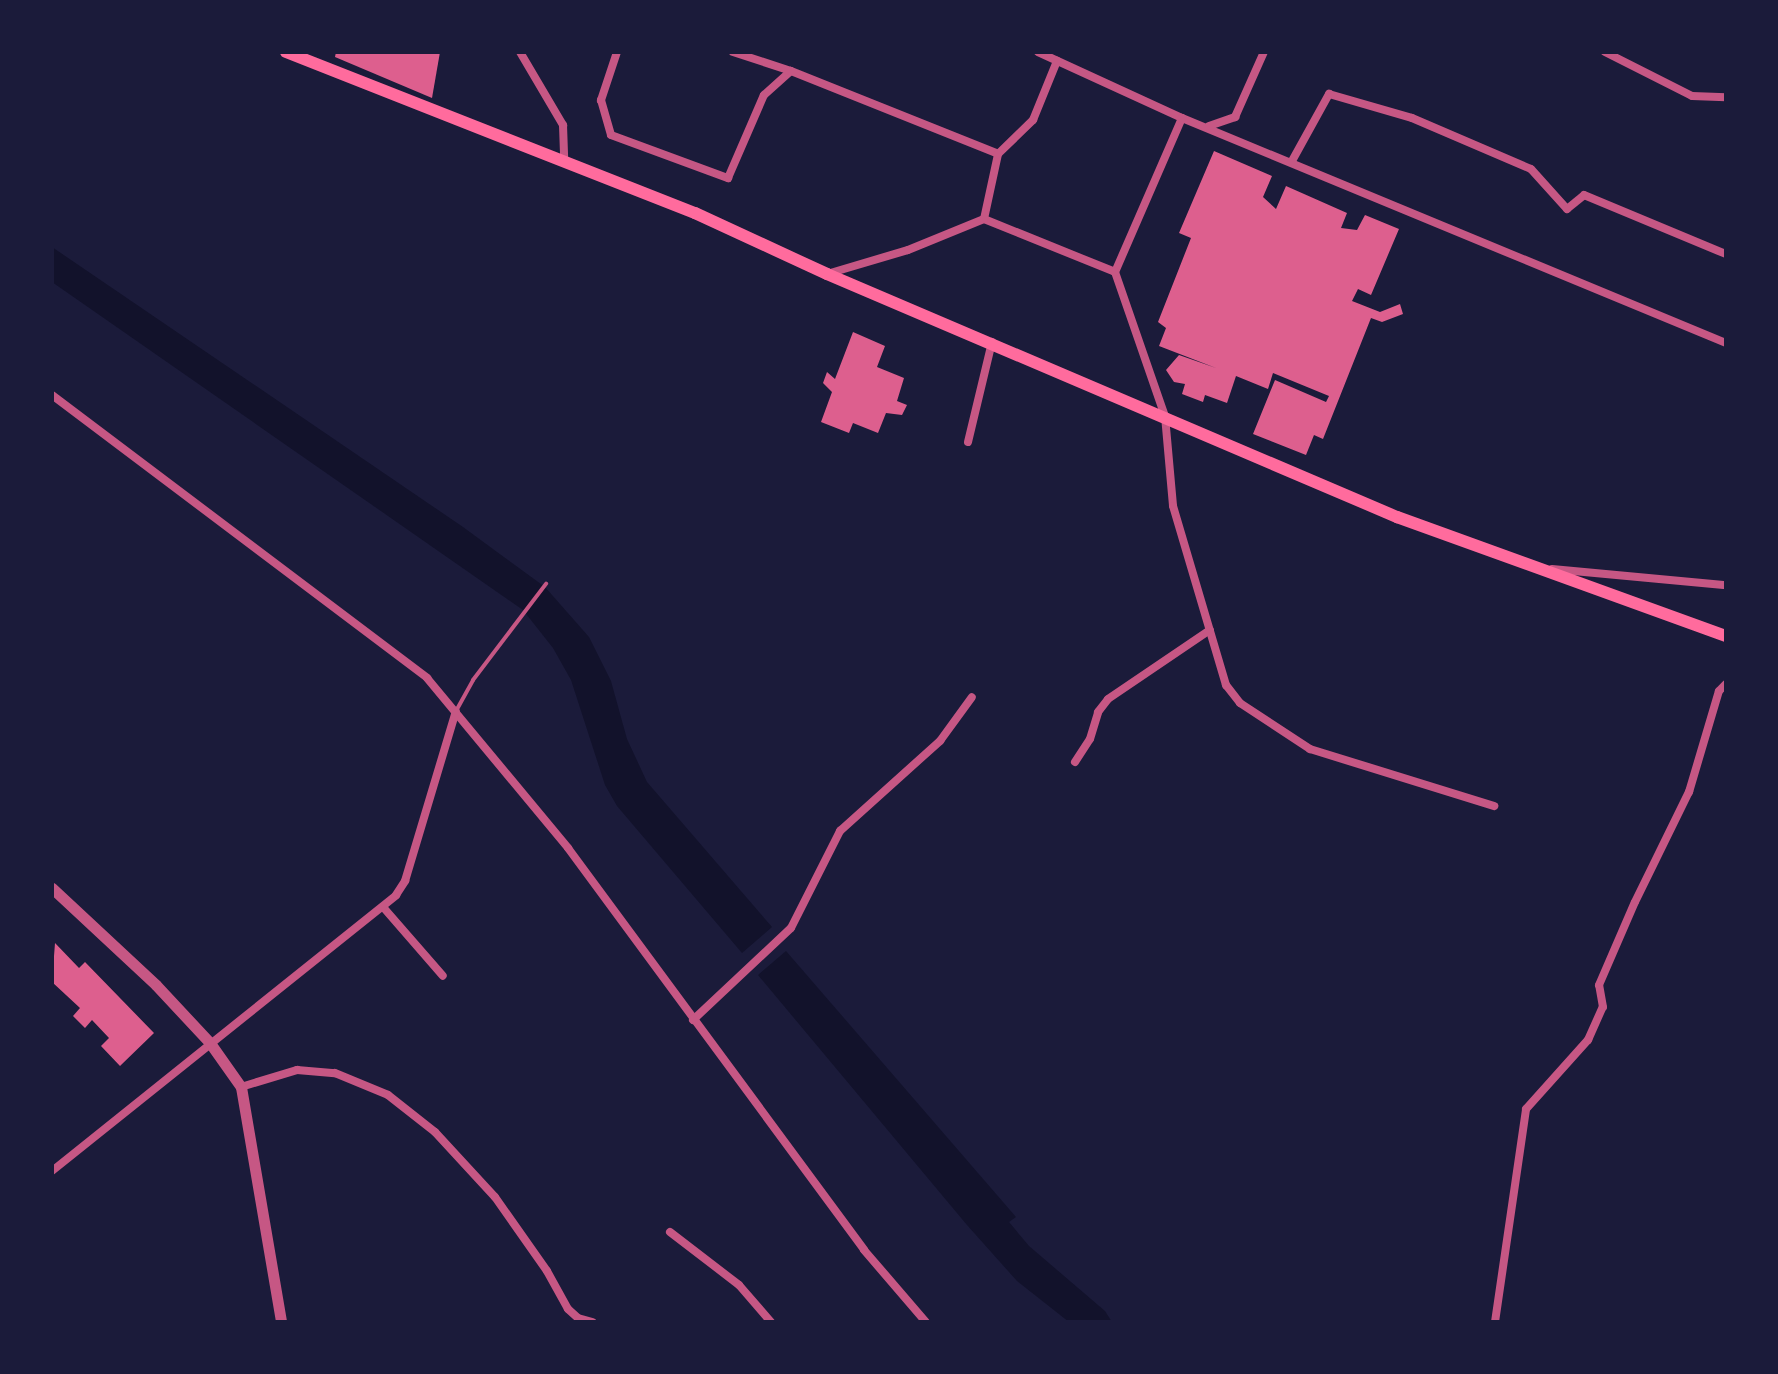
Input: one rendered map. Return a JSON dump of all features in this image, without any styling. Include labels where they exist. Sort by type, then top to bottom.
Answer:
[{"type":"main road","points":[[292,53],[695,213],[827,274],[1397,517],[1726,636]]},
{"type":"street","points":[[520,52],[563,125],[564,160]]},
{"type":"street","points":[[617,52],[601,100],[611,135],[728,178],[764,95],[791,71]]},
{"type":"street","points":[[733,52],[791,71],[998,154]]},
{"type":"street","points":[[1038,52],[1182,118],[1208,126],[1726,343]]},
{"type":"street","points":[[1208,126],[1235,117],[1264,52]]},
{"type":"street","points":[[1605,52],[1692,96],[1726,97]]},
{"type":"street","points":[[984,219],[998,154],[1033,120],[1057,61]]},
{"type":"street","points":[[1292,161],[1329,94],[1412,118],[1531,169],[1567,209],[1584,195],[1726,254]]},
{"type":"street","points":[[1182,118],[1115,272],[1165,416],[1173,506],[1226,685],[1240,703],[1310,749],[1494,806]]},
{"type":"street","points":[[827,274],[908,250],[984,219],[1115,272]]},
{"type":"street","points":[[968,442],[992,342]]},
{"type":"street","points":[[52,395],[415,669],[456,711],[568,848],[864,1250],[926,1322]]},
{"type":"street","points":[[1545,568],[1726,585]]},
{"type":"street","points":[[1075,762],[1090,739],[1098,712],[1108,699],[1210,630]]},
{"type":"street","points":[[1495,1322],[1526,1109],[1588,1040],[1603,1007],[1599,985],[1635,902],[1689,792],[1715,702],[1726,684]]},
{"type":"street","points":[[693,1020],[791,928],[840,831],[940,741],[972,697]]},
{"type":"street","points":[[52,1171],[383,907],[405,881],[456,711]]},
{"type":"street","points":[[52,888],[156,985],[210,1043],[241,1087],[282,1321]]},
{"type":"street","points":[[383,907],[443,976]]},
{"type":"street","points":[[241,1087],[297,1070],[335,1073],[388,1095],[435,1132],[495,1197],[547,1271],[568,1309],[578,1318],[592,1322]]},
{"type":"street","points":[[670,1232],[739,1285],[771,1322]]},
{"type":"lane","points":[[456,711],[473,680],[523,610],[546,584]]},
{"type":"shaded area","points":[[52,247],[463,527],[545,587],[589,637],[611,681],[627,739],[647,782],[772,927],[742,953],[617,806],[605,785],[571,680],[553,648],[523,610],[52,282]]},
{"type":"shaded area","points":[[786,951],[1016,1217],[1009,1222],[1029,1246],[1105,1311],[1112,1322],[1069,1322],[1017,1281],[967,1225],[758,975]]},
{"type":"building","points":[[336,52],[440,52],[432,98],[335,57]]},
{"type":"building","points":[[1214,151],[1272,176],[1263,197],[1276,209],[1286,186],[1347,213],[1341,228],[1357,230],[1365,215],[1399,229],[1371,295],[1358,289],[1352,301],[1380,312],[1400,304],[1403,314],[1382,322],[1371,318],[1323,439],[1314,435],[1306,455],[1253,434],[1275,380],[1326,402],[1329,396],[1273,373],[1268,389],[1236,376],[1227,403],[1205,395],[1203,402],[1182,394],[1185,384],[1174,382],[1166,370],[1179,355],[1216,368],[1159,346],[1166,328],[1158,322],[1191,238],[1179,233]]},
{"type":"building","points":[[853,332],[885,346],[877,367],[904,378],[897,401],[907,405],[902,415],[886,413],[878,433],[853,423],[849,433],[821,422],[832,392],[823,383],[827,372],[835,379]]},
{"type":"building","points":[[55,943],[79,968],[85,962],[154,1033],[120,1066],[101,1046],[109,1038],[92,1020],[85,1028],[73,1016],[80,1008],[52,982]]}]
